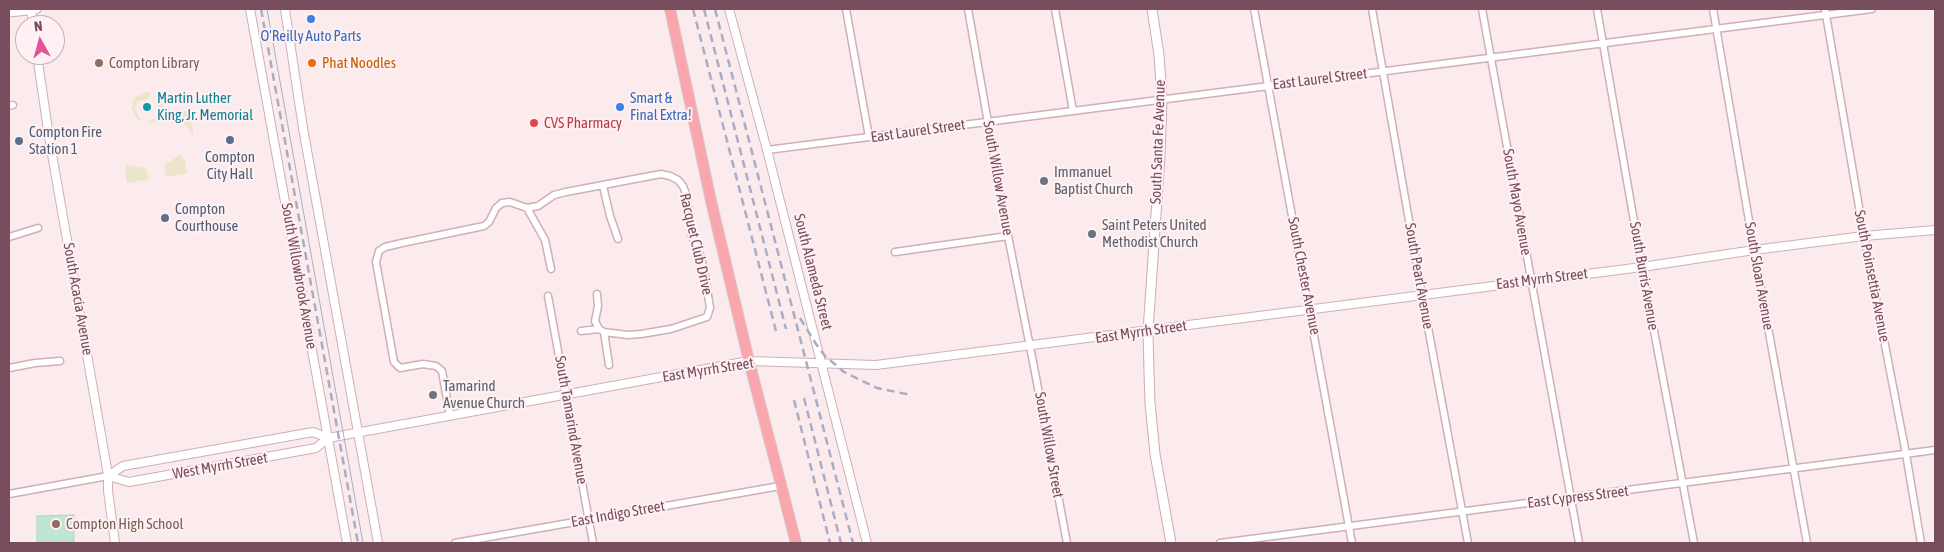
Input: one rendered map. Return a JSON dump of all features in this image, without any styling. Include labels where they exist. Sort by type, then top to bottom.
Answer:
[{"type":"main road","points":[[9,12],[33,9]]},
{"type":"main road","points":[[670,9],[748,362],[796,543]]},
{"type":"main road","name":"South Santa Fe Avenue","points":[[1152,9],[1159,55],[1162,100],[1148,331],[1150,409],[1155,454],[1171,543]]},
{"type":"street","name":"South Willowbrook Avenue","points":[[250,9],[347,543]]},
{"type":"street","name":"South Willowbrook Avenue","points":[[285,9],[302,128],[378,543]]},
{"type":"street","name":"South Alameda Street","points":[[729,9],[767,150],[867,543]]},
{"type":"street","points":[[846,9],[869,137]]},
{"type":"street","name":"South Willow Avenue","points":[[968,9],[1008,236],[1030,347]]},
{"type":"street","points":[[1055,9],[1073,112]]},
{"type":"street","name":"South Chester Avenue","points":[[1254,9],[1352,543]]},
{"type":"street","name":"South Pearl Avenue","points":[[1372,9],[1468,543]]},
{"type":"street","name":"South Mayo Avenue","points":[[1482,9],[1578,543]]},
{"type":"street","name":"South Burris Avenue","points":[[1597,9],[1642,266],[1694,543]]},
{"type":"street","name":"South Sloan Avenue","points":[[1713,9],[1807,543]]},
{"type":"street","name":"East Laurel Street","points":[[767,150],[1073,112],[1825,12],[1872,9]]},
{"type":"street","name":"South Poinsettia Avenue","points":[[1825,12],[1921,543]]},
{"type":"street","name":"South Acacia Avenue","points":[[38,65],[49,137],[108,476],[108,492],[115,543]]},
{"type":"street","name":"Racquet Club Drive","points":[[527,208],[538,206],[554,195],[661,174],[678,180],[683,186],[688,204],[692,236],[702,262],[710,308],[707,317],[671,329],[628,334],[602,330],[581,331]]},
{"type":"street","points":[[603,186],[618,239]]},
{"type":"street","points":[[450,416],[442,371],[436,366],[423,364],[400,368],[394,362],[376,262],[379,251],[402,243],[484,226],[489,222],[496,208],[502,203],[510,202],[527,208],[545,240],[551,269]]},
{"type":"street","points":[[9,238],[38,228]]},
{"type":"street","name":"East Myrrh Street","points":[[348,434],[748,362],[876,366],[1532,281],[1754,250],[1864,236],[1935,230]]},
{"type":"street","points":[[895,252],[1008,236]]},
{"type":"street","points":[[596,294],[598,306],[595,321],[602,330],[609,365]]},
{"type":"street","name":"South Tamarind Avenue","points":[[548,296],[593,543]]},
{"type":"street","name":"South Willow Street","points":[[1030,347],[1066,543]]},
{"type":"street","points":[[9,368],[35,363],[60,362]]},
{"type":"street","name":"West Myrrh Street","points":[[9,494],[108,476],[123,466],[313,432],[328,438]]},
{"type":"street","name":"West Myrrh Street","points":[[108,476],[129,482],[316,448],[328,438],[348,434]]},
{"type":"street","name":"East Cypress Street","points":[[1220,543],[1935,450]]},
{"type":"street","name":"East Indigo Street","points":[[455,543],[780,486]]},
{"type":"shaded area","points":[[145,92],[151,92],[149,98],[138,101],[135,108],[140,119],[146,122],[137,119],[132,108],[134,98]]},
{"type":"shaded area","points":[[159,97],[164,110],[154,122],[146,122],[156,118],[159,108],[156,101]]},
{"type":"shaded area","points":[[183,111],[193,111],[194,114],[191,115],[194,136],[182,123]]},
{"type":"shaded area","points":[[180,155],[185,161],[187,173],[166,177],[164,165]]},
{"type":"shaded area","points":[[127,165],[146,168],[149,179],[127,183],[125,172]]},
{"type":"shaded area","points":[[74,515],[74,542],[37,542],[37,516]]},
{"type":"tram line","points":[[267,9],[363,543]]},
{"type":"railway","points":[[261,9],[358,543]]},
{"type":"railway","points":[[693,9],[776,331]]},
{"type":"railway","points":[[704,9],[786,329]]},
{"type":"railway","points":[[715,9],[853,543]]},
{"type":"railway","points":[[800,318],[825,356],[844,372],[877,388],[911,395]]},
{"type":"railway","points":[[804,398],[841,543]]},
{"type":"railway","points":[[794,400],[830,543]]},
{"type":"place","name":"O'Reilly Auto Parts","points":[[311,19]]},
{"type":"place","name":"Compton Library","points":[[99,63]]},
{"type":"place","name":"Phat Noodles","points":[[312,63]]},
{"type":"place","name":"Martin Luther King, Jr. Memorial","points":[[147,107]]},
{"type":"place","name":"Smart & Final Extra!","points":[[620,107]]},
{"type":"place","name":"CVS Pharmacy","points":[[534,123]]},
{"type":"place","name":"Compton City Hall","points":[[230,140]]},
{"type":"place","name":"Compton Fire Station 1","points":[[19,141]]},
{"type":"place","name":"Immanuel Baptist Church","points":[[1044,181]]},
{"type":"place","name":"Compton Courthouse","points":[[165,218]]},
{"type":"place","name":"Saint Peters United Methodist Church","points":[[1092,234]]},
{"type":"place","name":"Tamarind Avenue Church","points":[[433,395]]},
{"type":"place","name":"Compton High School","points":[[56,524]]}]
